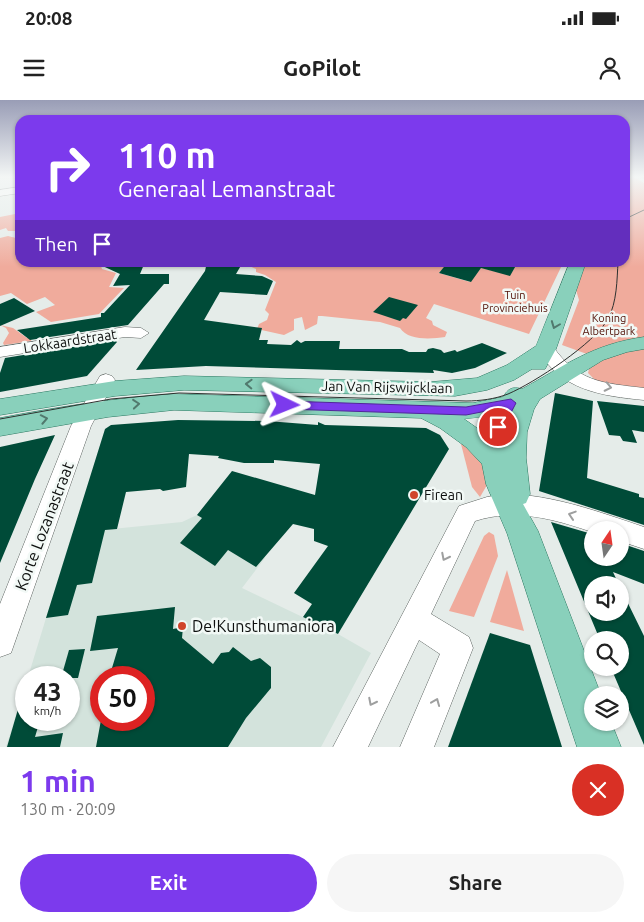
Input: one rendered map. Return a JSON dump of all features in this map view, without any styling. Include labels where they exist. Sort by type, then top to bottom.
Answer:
[{"type":"main road","points":[[496,463],[496,432],[510,412],[546,349],[576,267]]},
{"type":"main road","points":[[510,412],[523,408],[537,391],[564,372],[600,352],[644,343]]},
{"type":"main road","name":"Jan Van Rijswijcklaan","points":[[0,407],[185,383],[458,388],[478,385],[514,371],[546,349]]},
{"type":"main road","points":[[478,385],[491,391],[510,412],[516,512]]},
{"type":"main road","name":"Jan Van Rijswijcklaan","points":[[0,427],[97,394],[130,404],[174,402],[510,412]]},
{"type":"main road","points":[[418,409],[445,419],[464,431],[488,452],[496,463],[516,512],[600,747]]},
{"type":"street","name":"Lokkaardstraat","points":[[0,352],[125,332],[141,333]]},
{"type":"street","points":[[546,349],[552,362],[564,372],[596,385],[644,394]]},
{"type":"street","name":"Korte Lozanastraat","points":[[0,642],[97,394]]},
{"type":"street","points":[[350,747],[467,513],[516,512],[543,506],[590,521]]},
{"type":"street","points":[[629,533],[644,538]]},
{"type":"street","points":[[414,620],[458,648],[417,747]]},
{"type":"shaded area","name":"De!Kunsthumaniora","points":[[197,515],[265,558],[242,588],[338,634],[371,653],[321,747],[6,747],[15,718],[15,731],[80,731],[80,666],[31,666],[72,533],[182,522]]},
{"type":"green space","name":"Koning Albertpark","points":[[630,206],[644,206],[644,390],[596,381],[588,373],[591,362],[598,358],[562,345],[579,300],[576,290],[585,267],[630,267]]},
{"type":"green space","points":[[15,214],[15,231],[8,231],[6,228],[0,230],[0,217]]},
{"type":"green space","points":[[8,236],[15,238],[15,267],[101,267],[102,269],[116,273],[109,287],[124,288],[99,314],[51,322],[36,312],[55,305],[45,297],[27,304],[11,293],[0,296],[0,238]]},
{"type":"green space","name":"Tuin Provinciehuis","points":[[252,267],[444,267],[439,273],[470,282],[481,268],[510,275],[515,267],[561,267],[529,334],[434,304],[426,318],[432,321],[433,325],[447,332],[445,337],[427,338],[414,337],[400,328],[380,322],[322,316],[318,316],[317,324],[305,330],[302,317],[294,319],[294,330],[284,335],[257,329],[259,324],[267,320],[269,314],[265,310],[276,282],[256,272],[256,269]]},
{"type":"green space","points":[[0,325],[13,328],[27,338],[32,337],[31,341],[4,345],[3,343],[9,333],[6,328]]},
{"type":"green space","points":[[462,437],[482,454],[487,485],[480,497],[472,487],[461,444]]},
{"type":"green space","points":[[489,532],[494,535],[498,556],[474,617],[449,611],[484,536]]},
{"type":"green space","points":[[507,570],[524,631],[490,622]]},
{"type":"building","points":[[105,267],[143,267],[140,274],[169,274],[169,284],[164,284],[128,325],[30,340],[17,330],[101,317],[101,313],[104,313],[130,285],[113,286],[120,274]]},
{"type":"building","points":[[206,267],[240,267],[236,274],[262,276],[273,281],[267,295],[220,292],[204,320],[262,328],[259,340],[268,340],[267,344],[291,345],[297,340],[301,343],[305,341],[340,341],[339,349],[402,349],[409,352],[426,352],[428,349],[433,348],[444,353],[455,350],[457,352],[482,343],[507,353],[475,368],[452,373],[433,370],[434,373],[206,366],[136,370],[205,271]]},
{"type":"building","points":[[444,267],[515,267],[510,276],[481,268],[471,282],[439,273]]},
{"type":"building","points":[[389,297],[418,305],[406,319],[403,318],[400,321],[373,312]]},
{"type":"building","points":[[14,298],[35,311],[0,326],[0,304]]},
{"type":"building","points":[[115,340],[117,342],[87,376],[0,392],[0,373],[5,358]]},
{"type":"building","points":[[555,393],[593,401],[587,478],[639,494],[639,497],[644,498],[644,525],[539,491]]},
{"type":"building","points":[[597,401],[644,406],[644,432],[632,430],[637,443],[623,441],[620,436],[609,435]]},
{"type":"building","points":[[178,420],[267,421],[318,425],[318,422],[325,425],[426,428],[440,435],[449,449],[338,634],[303,617],[312,604],[294,593],[328,546],[314,541],[314,529],[293,524],[256,567],[228,550],[215,566],[180,543],[202,518],[197,515],[232,471],[315,495],[320,464],[274,460],[274,463],[244,463],[218,458],[219,456],[189,454],[186,487],[163,491],[160,489],[126,492],[117,529],[105,530],[92,583],[77,585],[68,615],[46,618],[105,429],[111,425]]},
{"type":"building","points":[[55,435],[35,479],[0,563],[0,447]]},
{"type":"building","points":[[551,522],[584,532],[584,566],[629,566],[629,546],[644,551],[644,584],[629,578],[629,576],[613,572],[615,576],[584,576],[584,601]]},
{"type":"building","points":[[629,605],[644,636],[644,745],[629,710],[629,686],[619,686],[614,676],[629,676],[629,631],[596,631],[592,621],[629,621]]},
{"type":"building","points":[[175,607],[173,629],[183,627],[182,638],[213,664],[221,653],[229,652],[233,647],[251,661],[260,658],[271,667],[271,688],[246,718],[228,747],[96,747],[99,731],[155,731],[155,666],[113,666],[118,648],[90,651],[97,616]]},
{"type":"building","points":[[490,633],[530,645],[562,747],[448,747]]},
{"type":"building","points":[[85,649],[80,670],[80,666],[64,666],[69,650]]},
{"type":"building","points":[[15,720],[15,731],[37,731],[35,737],[63,733],[60,747],[7,747]]},
{"type":"tram line","points":[[630,217],[644,210]]},
{"type":"tram line","points":[[0,419],[111,399],[179,393],[466,401],[498,397],[519,389],[548,372],[578,350],[601,329],[608,319],[613,305],[618,267]]},
{"type":"place","name":"Firean","points":[[414,495]]},
{"type":"place","name":"De!Kunsthumaniora","points":[[182,626]]},
{"type":"route","points":[[285,405],[473,411],[511,403],[498,427]]}]
